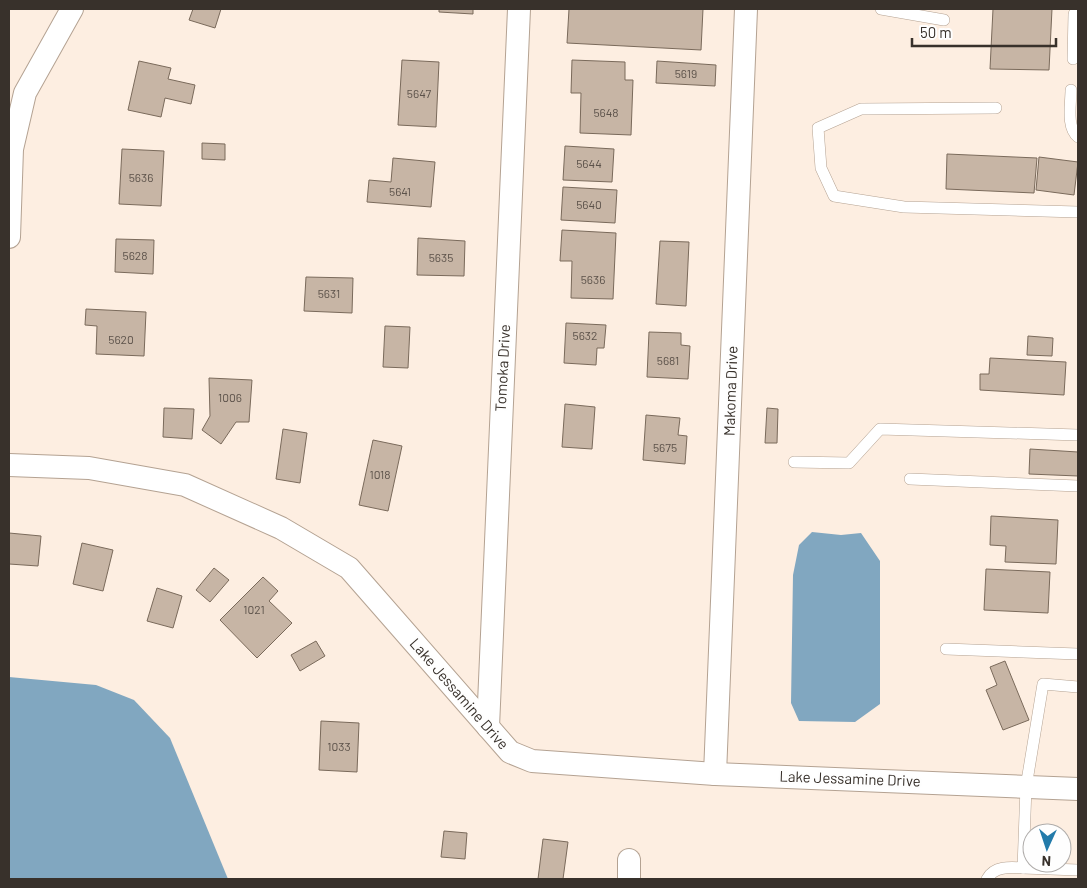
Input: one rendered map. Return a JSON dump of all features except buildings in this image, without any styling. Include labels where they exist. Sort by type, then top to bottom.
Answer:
[{"type":"street","points":[[9,237],[12,149],[25,92],[72,9]]},
{"type":"street","name":"Tomoka Drive","points":[[488,728],[519,9]]},
{"type":"street","name":"Makoma Drive","points":[[715,774],[746,9]]},
{"type":"street","name":"Lake Jessamine Drive","points":[[9,465],[89,468],[185,485],[281,528],[349,568],[510,752],[532,761],[715,774],[1078,789]]},
{"type":"lane","points":[[881,9],[944,20]]},
{"type":"lane","points":[[1073,59],[1075,12]]},
{"type":"lane","points":[[1072,90],[1070,116],[1074,133],[1078,137]]},
{"type":"lane","points":[[996,108],[861,109],[818,128],[821,168],[834,196],[904,207],[1078,212]]},
{"type":"lane","points":[[794,462],[849,463],[880,429],[1078,436]]},
{"type":"lane","points":[[910,479],[1078,486]]},
{"type":"lane","points":[[946,650],[1078,654]]},
{"type":"lane","points":[[1025,823],[1026,787],[1043,684],[1078,687]]},
{"type":"lane","points":[[987,879],[1003,867],[1022,868]]},
{"type":"water","points":[[812,532],[841,535],[861,533],[880,561],[880,704],[855,722],[799,721],[791,703],[793,575],[799,545]]},
{"type":"water","points":[[9,677],[96,685],[134,700],[170,738],[228,879],[9,879]]}]
